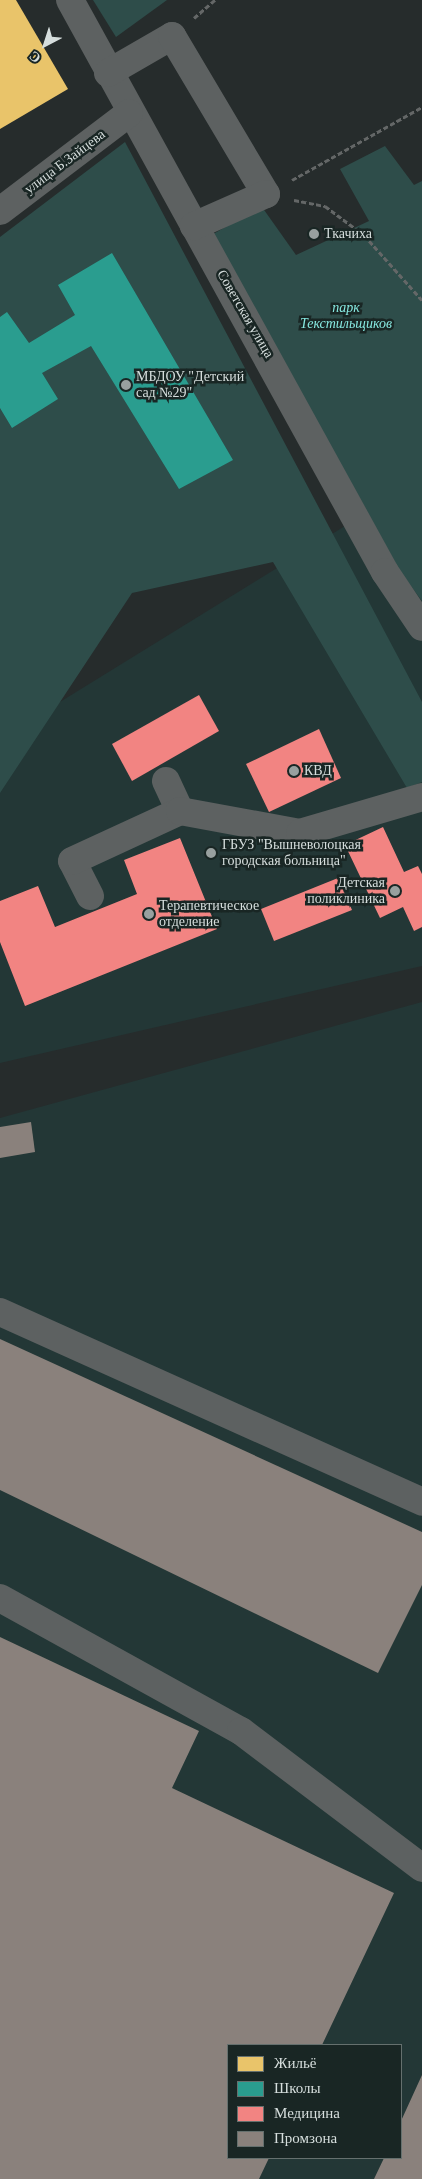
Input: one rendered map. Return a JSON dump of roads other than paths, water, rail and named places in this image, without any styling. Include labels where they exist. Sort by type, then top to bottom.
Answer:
[{"type":"street","name":"Советская улица","points":[[70,0],[129,113],[194,226],[385,572],[422,627]]},
{"type":"street","points":[[108,73],[172,36],[266,194],[194,226]]},
{"type":"street","name":"улица Б.Зайцева","points":[[0,210],[129,113]]},
{"type":"street","points":[[166,781],[180,811]]},
{"type":"street","points":[[90,896],[72,862],[180,811],[300,833],[422,797]]},
{"type":"street","points":[[0,1312],[422,1502]]},
{"type":"street","points":[[0,1598],[241,1731],[422,1868]]},
{"type":"place","name":"Ткачиха","points":[[314,234]]},
{"type":"place","name":"МБДОУ \"Детский сад №29\"","points":[[126,385]]},
{"type":"place","name":"КВД","points":[[294,771]]},
{"type":"place","name":"ГБУЗ \"Вышневолоцкая городская больница\"","points":[[211,853]]},
{"type":"place","name":"Детская поликлиника","points":[[395,891]]},
{"type":"place","name":"Терапевтическое отделение","points":[[149,914]]},
{"type":"park label","name":"парк Текстильщиков","points":[[346,316]]}]
